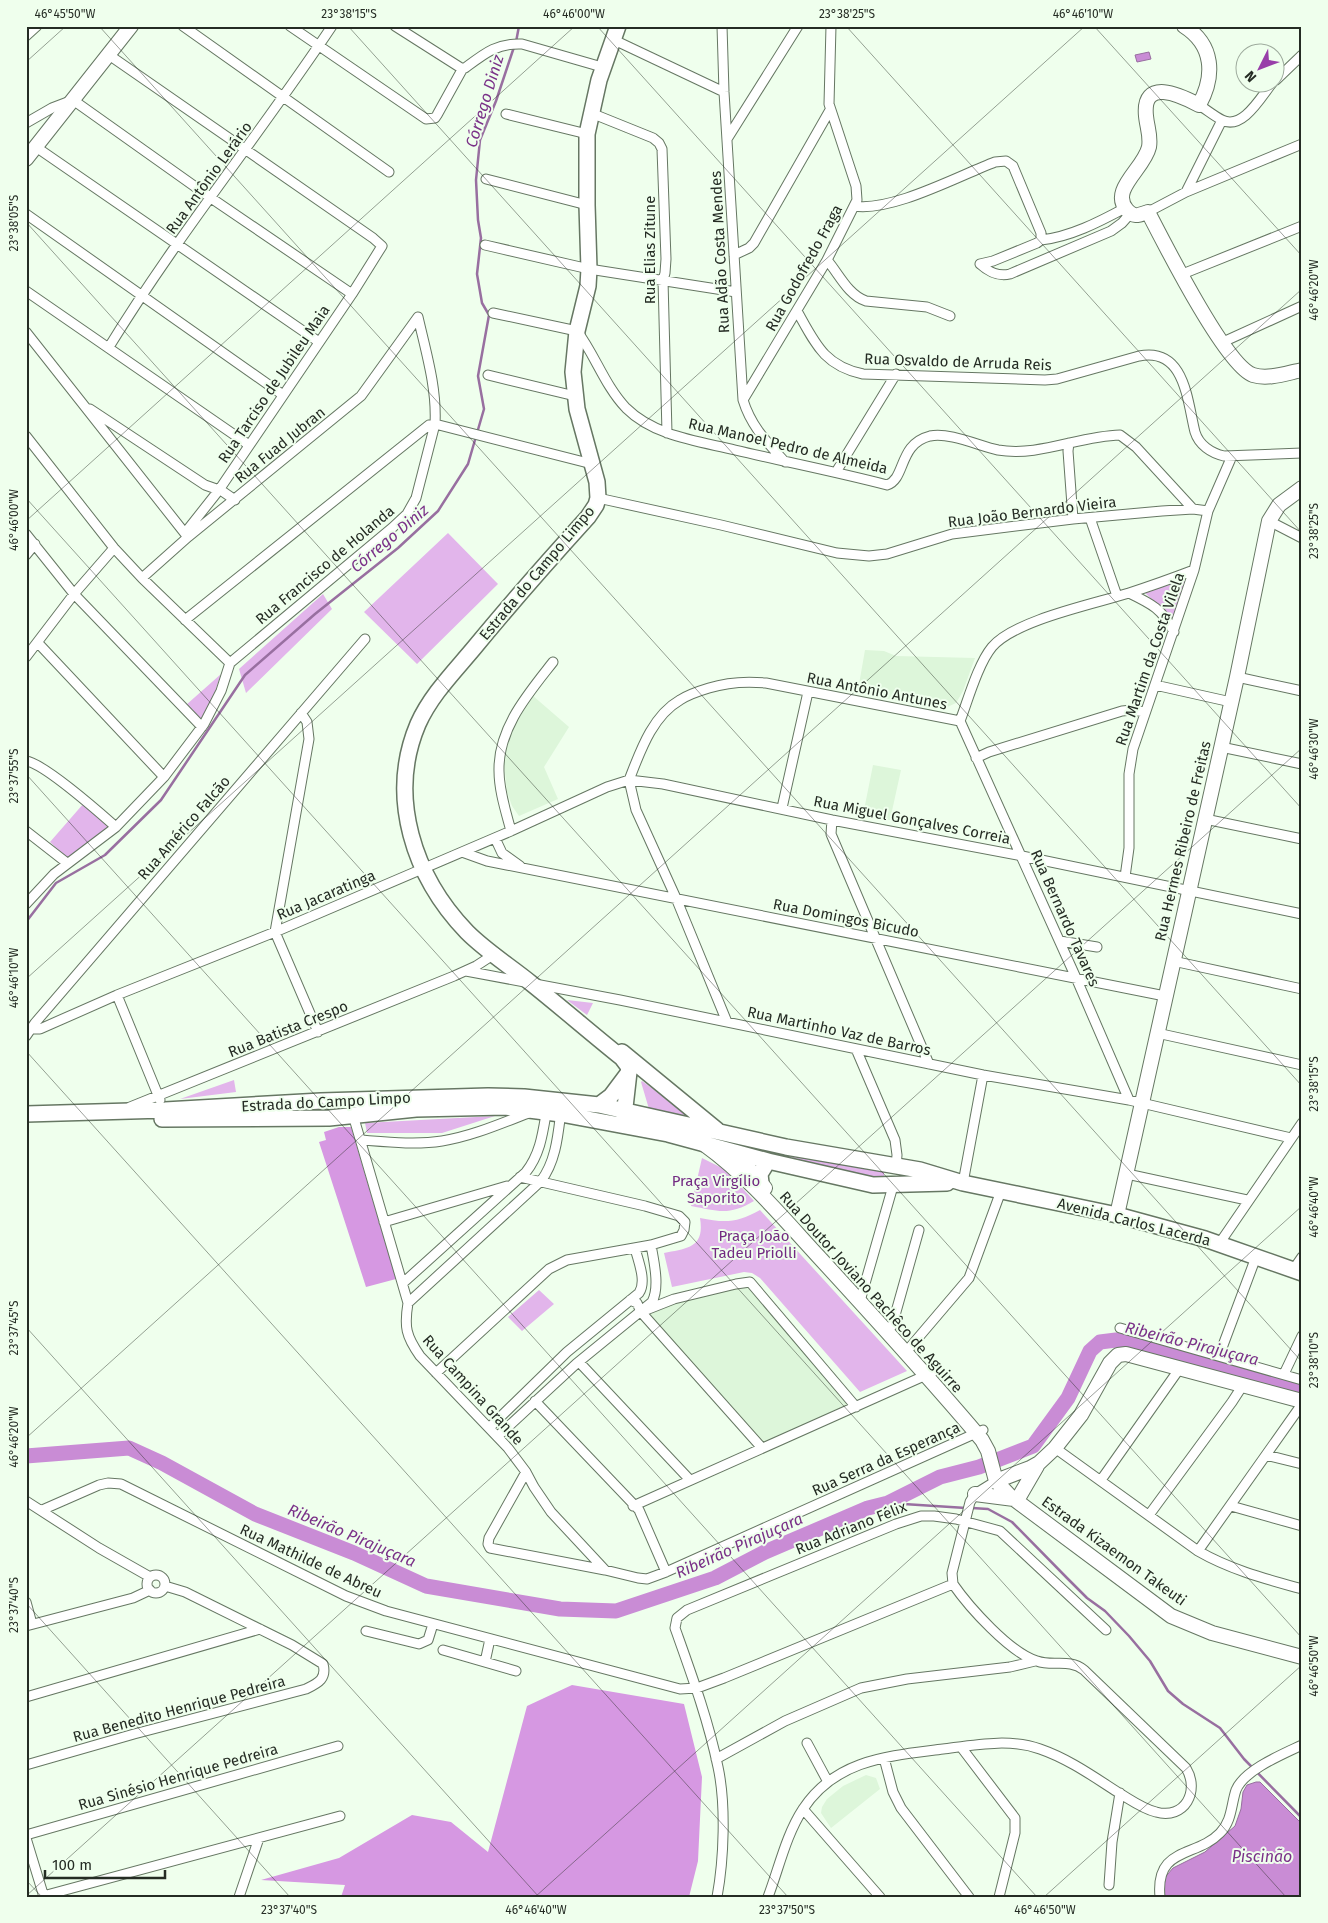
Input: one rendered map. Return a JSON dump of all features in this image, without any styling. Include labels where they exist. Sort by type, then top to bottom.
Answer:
[{"type":"main road","name":"Estrada do Campo Limpo","points":[[615,33],[602,67],[587,134],[589,270],[588,286],[577,331],[573,372],[575,396],[597,482],[598,498],[588,517],[495,622],[430,702],[418,724],[408,761],[405,784],[406,809],[409,833],[428,882],[453,915],[495,953],[692,1108],[721,1134],[735,1152]]},
{"type":"main road","name":"Estrada do Campo Limpo","points":[[535,984],[622,1058],[628,1066],[629,1072]]},
{"type":"main road","points":[[599,1105],[611,1096],[629,1072]]},
{"type":"main road","points":[[624,1118],[629,1072]]},
{"type":"main road","name":"Estrada do Campo Limpo","points":[[26,1124],[123,1120],[329,1118],[335,1112],[354,1108],[488,1096],[624,1118],[690,1125]]},
{"type":"main road","name":"Estrada do Campo Limpo","points":[[26,1114],[120,1111],[161,1103],[416,1109],[599,1105],[624,1118],[668,1134],[700,1142]]},
{"type":"main road","points":[[668,1134],[680,1133],[690,1125],[692,1108]]},
{"type":"main road","name":"Avenida Carlos Lacerda","points":[[690,1125],[721,1134],[898,1168],[920,1170],[963,1183],[1117,1215],[1166,1227],[1297,1271]]},
{"type":"main road","name":"Avenida Carlos Lacerda","points":[[700,1142],[768,1161],[873,1185],[963,1183]]},
{"type":"main road","points":[[761,1183],[760,1174],[768,1161]]},
{"type":"main road","points":[[897,1185],[903,1182],[904,1176],[898,1168]]},
{"type":"street","points":[[26,36],[37,26]]},
{"type":"street","points":[[26,159],[131,26]]},
{"type":"street","points":[[184,26],[389,172]]},
{"type":"street","points":[[290,26],[426,119],[435,118],[461,68],[494,48],[522,44],[602,67]]},
{"type":"street","name":"Rua Antônio Lerário","points":[[109,347],[141,295],[284,97],[332,26]]},
{"type":"street","points":[[395,26],[461,68]]},
{"type":"street","name":"Rua Adão Costa Mendes","points":[[722,26],[724,92],[743,400],[748,417],[785,462]]},
{"type":"street","points":[[727,139],[798,26]]},
{"type":"street","points":[[831,30],[840,26]]},
{"type":"street","points":[[1184,26],[1199,37],[1208,58],[1210,71],[1208,85],[1199,105]]},
{"type":"street","name":"Rua Godofredo Fraga","points":[[743,400],[827,260],[854,206],[857,194],[830,110],[828,96],[831,30]]},
{"type":"street","points":[[615,33],[724,92]]},
{"type":"street","points":[[110,55],[246,150]]},
{"type":"street","points":[[1286,70],[1302,55]]},
{"type":"street","points":[[1265,92],[1245,116],[1230,122],[1222,120],[1199,105],[1166,91],[1151,96],[1146,108],[1150,136],[1149,146],[1141,165],[1124,188],[1121,196],[1127,211],[1137,216],[1148,212],[1186,192],[1302,144]]},
{"type":"street","points":[[29,121],[52,108],[73,100]]},
{"type":"street","points":[[73,100],[211,198],[352,294]]},
{"type":"street","points":[[734,255],[749,248],[754,243],[830,110]]},
{"type":"street","name":"Rua Elias Zitune","points":[[591,113],[644,134],[656,140],[661,146],[666,259],[665,274],[662,280],[667,433]]},
{"type":"street","points":[[506,114],[587,134]]},
{"type":"street","points":[[29,121],[40,118],[53,125]]},
{"type":"street","points":[[1186,192],[1222,120]]},
{"type":"street","points":[[36,147],[176,246],[319,342]]},
{"type":"street","name":"Rua Tarciso de Jubileu Maia","points":[[186,535],[219,490],[382,247],[373,238],[246,150]]},
{"type":"street","points":[[854,206],[863,208],[892,204],[995,162],[1006,160],[1013,166],[1041,233],[1041,240]]},
{"type":"street","points":[[486,179],[587,205]]},
{"type":"street","points":[[1127,211],[1122,223],[1111,231],[1010,274],[992,273],[980,264],[994,261],[1041,240],[1054,238],[1127,211]]},
{"type":"street","points":[[1148,212],[1180,276],[1223,342],[1242,367],[1254,376],[1277,375],[1302,370]]},
{"type":"street","points":[[26,214],[283,395]]},
{"type":"street","points":[[1180,276],[1302,226]]},
{"type":"street","points":[[485,245],[589,270],[736,292]]},
{"type":"street","points":[[827,260],[860,300],[927,307],[950,316]]},
{"type":"street","points":[[26,291],[249,445]]},
{"type":"street","points":[[1223,342],[1302,306]]},
{"type":"street","name":"Rua Osvaldo de Arruda Reis","points":[[797,310],[818,347],[836,365],[863,374],[1045,380],[1057,379],[1140,356],[1159,355],[1171,362],[1181,377],[1198,439],[1202,445],[1216,453],[1232,456]]},
{"type":"street","points":[[494,313],[577,331]]},
{"type":"street","name":"Rua Francisco de Holanda","points":[[230,663],[392,528],[407,514],[416,498],[435,424],[435,405],[431,377],[418,317]]},
{"type":"street","name":"Rua Fuad Jubran","points":[[142,578],[186,535],[235,500],[361,396],[418,317]]},
{"type":"street","name":"Rua Manoel Pedro de Almeida","points":[[577,331],[627,409],[641,420],[667,433],[890,485],[897,478],[910,448],[930,436],[948,437],[1013,452],[1120,435],[1136,447],[1193,509]]},
{"type":"street","points":[[26,332],[186,535]]},
{"type":"street","points":[[836,472],[896,374]]},
{"type":"street","points":[[488,375],[575,396]]},
{"type":"street","points":[[82,404],[205,485],[219,490],[235,500]]},
{"type":"street","points":[[185,620],[428,425],[435,424],[466,434],[592,464]]},
{"type":"street","points":[[26,436],[114,548],[142,578],[230,663],[221,691],[202,727],[164,777],[116,827],[43,884],[26,904]]},
{"type":"street","points":[[1069,444],[1073,519]]},
{"type":"street","points":[[1232,456],[1302,453]]},
{"type":"street","name":"Rua Martim da Costa Vilela","points":[[1125,877],[1129,848],[1129,774],[1134,749],[1194,570],[1208,512],[1232,456]]},
{"type":"street","name":"Rua Hermes Ribeiro de Freitas","points":[[1117,1215],[1127,1174],[1135,1102],[1158,1033],[1237,677],[1269,521],[1279,505],[1299,491]]},
{"type":"street","name":"Rua João Bernardo Vieira","points":[[598,498],[855,556],[887,554],[952,534],[1073,519],[1193,509],[1208,512]]},
{"type":"street","points":[[1090,518],[1117,596]]},
{"type":"street","points":[[1269,521],[1302,538]]},
{"type":"street","points":[[26,534],[74,594],[202,727]]},
{"type":"street","points":[[26,555],[35,544]]},
{"type":"street","points":[[26,657],[74,594],[114,548]]},
{"type":"street","name":"Rua Antônio Antunes","points":[[629,780],[646,739],[655,725],[672,706],[689,694],[723,684],[744,681],[766,683],[960,721],[983,661],[991,648],[1004,635],[1024,626],[1129,593],[1194,570]]},
{"type":"street","points":[[1129,593],[1159,609],[1174,632]]},
{"type":"street","name":"Rua Américo Falcão","points":[[29,1032],[365,639]]},
{"type":"street","points":[[38,643],[164,777]]},
{"type":"street","points":[[511,831],[502,798],[499,771],[500,749],[507,728],[524,700],[553,662]]},
{"type":"street","points":[[1237,677],[1302,691]]},
{"type":"street","points":[[1155,685],[1231,702]]},
{"type":"street","points":[[782,808],[808,692]]},
{"type":"street","points":[[976,758],[989,752],[1122,711],[1145,712]]},
{"type":"street","points":[[301,713],[308,722],[309,739],[275,932],[318,1032]]},
{"type":"street","name":"Rua Bernardo Tavares","points":[[960,721],[1135,1102]]},
{"type":"street","points":[[1221,747],[1302,764]]},
{"type":"street","points":[[26,761],[44,769],[90,804],[116,827]]},
{"type":"street","points":[[629,780],[636,810],[676,898],[727,1022]]},
{"type":"street","name":"Rua Jacaratinga","points":[[29,1032],[275,932],[629,780]]},
{"type":"street","name":"Rua Miguel Gonçalves Correia","points":[[629,780],[663,784],[832,820],[1022,856],[1302,914]]},
{"type":"street","points":[[1205,819],[1302,839]]},
{"type":"street","points":[[832,820],[831,834],[929,1064]]},
{"type":"street","points":[[26,831],[68,863]]},
{"type":"street","name":"Rua Domingos Bicudo","points":[[495,838],[502,852],[522,868]]},
{"type":"street","name":"Rua Domingos Bicudo","points":[[462,852],[487,861],[1165,996]]},
{"type":"street","points":[[1060,941],[1097,947]]},
{"type":"street","name":"Rua Batista Crespo","points":[[161,1103],[318,1032],[466,971],[495,953]]},
{"type":"street","points":[[1173,961],[1302,989]]},
{"type":"street","points":[[466,971],[535,984]]},
{"type":"street","name":"Rua Martinho Vaz de Barros","points":[[535,984],[983,1075],[1135,1102],[1291,1138]]},
{"type":"street","points":[[117,995],[161,1103]]},
{"type":"street","points":[[1158,1033],[1302,1065]]},
{"type":"street","points":[[856,1049],[895,1140],[898,1168]]},
{"type":"street","points":[[963,1183],[983,1075]]},
{"type":"street","points":[[361,1140],[441,1141],[479,1132],[551,1107]]},
{"type":"street","points":[[402,1283],[520,1177],[534,1162],[551,1107]]},
{"type":"street","points":[[408,1303],[541,1181],[553,1159],[551,1107]]},
{"type":"street","name":"Rua Campina Grande","points":[[354,1108],[361,1140],[408,1303],[405,1319],[406,1330],[411,1342],[420,1356],[498,1436],[526,1472],[534,1488],[551,1512],[605,1570]]},
{"type":"street","points":[[502,1123],[510,1116],[513,1108]]},
{"type":"street","points":[[1219,1244],[1247,1200],[1302,1123]]},
{"type":"street","name":"Rua Doutor Joviano Pachêco de Aguirre","points":[[700,1142],[728,1163],[759,1193],[892,1326],[908,1349]]},
{"type":"street","name":"Rua Doutor Joviano Pachêco de Aguirre","points":[[735,1152],[980,1432],[991,1450]]},
{"type":"street","points":[[1127,1174],[1247,1200]]},
{"type":"street","points":[[436,1373],[549,1269],[558,1263],[651,1245],[681,1236],[684,1230],[684,1220],[679,1216],[645,1206],[520,1177]]},
{"type":"street","points":[[384,1222],[510,1185]]},
{"type":"street","points":[[861,1296],[897,1185]]},
{"type":"street","points":[[908,1349],[969,1278],[1001,1190]]},
{"type":"street","points":[[892,1326],[919,1230]]},
{"type":"street","points":[[498,1436],[579,1362],[652,1302],[656,1296],[651,1245]]},
{"type":"street","points":[[490,1427],[567,1352],[642,1288],[635,1248]]},
{"type":"street","points":[[1220,1356],[1256,1257]]},
{"type":"street","points":[[1297,1271],[1302,1257]]},
{"type":"street","points":[[641,1312],[674,1299],[746,1282],[752,1284],[856,1407]]},
{"type":"street","points":[[630,1300],[637,1303],[641,1312],[762,1448]]},
{"type":"street","points":[[1120,1328],[1302,1380]]},
{"type":"street","points":[[1284,1374],[1302,1336]]},
{"type":"street","points":[[1035,1661],[1021,1654],[1000,1636],[953,1584],[952,1572],[965,1520],[976,1496],[998,1474],[1024,1471],[1056,1448],[1081,1415],[1110,1363],[1118,1355],[1126,1354],[1180,1368],[1302,1403],[1198,1551]]},
{"type":"street","points":[[579,1362],[690,1480]]},
{"type":"street","points":[[1102,1480],[1180,1368]]},
{"type":"street","points":[[633,1506],[930,1374]]},
{"type":"street","points":[[1149,1515],[1243,1385]]},
{"type":"street","points":[[535,1401],[633,1506],[639,1510],[666,1572]]},
{"type":"street","name":"Rua Serra da Esperança","points":[[526,1472],[489,1538],[488,1546],[491,1549],[647,1579],[980,1432]]},
{"type":"street","points":[[1056,1448],[1198,1551],[1227,1567],[1302,1589]]},
{"type":"street","name":"Estrada Kizaemon Takeuti","points":[[991,1450],[998,1474],[1014,1499],[1171,1616],[1212,1633],[1302,1657]]},
{"type":"street","points":[[1266,1455],[1302,1464]]},
{"type":"street","points":[[976,1496],[1014,1499],[1039,1462]]},
{"type":"street","name":"Rua Mathilde de Abreu","points":[[42,1510],[99,1485],[108,1483],[121,1484],[346,1596],[386,1611],[680,1689],[697,1688]]},
{"type":"street","points":[[63,1524],[59,1511],[65,1500]]},
{"type":"street","points":[[26,1501],[150,1577],[154,1575],[160,1576],[164,1580],[165,1586]]},
{"type":"street","points":[[1231,1506],[1302,1526]]},
{"type":"street","name":"Rua Adriano Félix","points":[[697,1688],[675,1628],[677,1618],[687,1610],[912,1518],[934,1516],[965,1520],[1006,1535],[1106,1630]]},
{"type":"street","points":[[150,1577],[148,1582],[150,1590]]},
{"type":"street","points":[[717,1897],[722,1857],[722,1790],[716,1759],[697,1688],[953,1584]]},
{"type":"street","points":[[26,1602],[29,1625],[133,1598],[150,1590],[158,1592],[165,1586]]},
{"type":"street","points":[[165,1586],[185,1592],[260,1630]]},
{"type":"street","points":[[366,1632],[419,1644],[428,1640],[434,1624]]},
{"type":"street","points":[[26,1697],[260,1630]]},
{"type":"street","name":"Rua Benedito Henrique Pedreira","points":[[26,1765],[306,1688],[320,1682],[324,1676],[323,1664],[292,1645],[260,1630]]},
{"type":"street","points":[[485,1662],[490,1639]]},
{"type":"street","points":[[442,1650],[516,1670]]},
{"type":"street","points":[[716,1759],[785,1721],[862,1688],[907,1679],[1010,1667],[1035,1661],[1072,1663],[1081,1667],[1180,1761],[1192,1777],[1191,1796],[1186,1804],[1178,1810],[1168,1813],[1156,1812],[1120,1793],[1073,1764],[1039,1748],[1018,1743],[961,1747],[884,1758],[855,1765],[828,1782],[803,1809],[786,1845],[768,1897]]},
{"type":"street","points":[[807,1743],[828,1782]]},
{"type":"street","points":[[1160,1897],[1159,1883],[1169,1860],[1211,1840],[1222,1831],[1231,1814],[1238,1785],[1262,1766],[1302,1745]]},
{"type":"street","name":"Rua Sinésio Henrique Pedreira","points":[[26,1837],[338,1746]]},
{"type":"street","points":[[961,1747],[1015,1818],[1015,1833],[999,1897]]},
{"type":"street","points":[[884,1758],[893,1792],[901,1808],[970,1897]]},
{"type":"street","points":[[1109,1886],[1112,1842],[1120,1793]]},
{"type":"street","points":[[803,1809],[880,1897]]},
{"type":"street","points":[[26,1837],[44,1896],[340,1816]]},
{"type":"street","points":[[239,1897],[259,1838]]},
{"type":"shaded area","points":[[865,650],[884,651],[896,656],[975,658],[963,691],[956,703],[943,709],[861,694],[858,690]]},
{"type":"shaded area","points":[[532,695],[569,727],[544,767],[558,799],[519,816],[512,806],[507,792],[503,752],[516,717]]},
{"type":"shaded area","points":[[873,765],[901,770],[890,820],[863,815]]},
{"type":"shaded area","points":[[339,1127],[351,1127],[396,1279],[366,1287],[319,1142],[326,1140],[324,1132]]},
{"type":"shaded area","points":[[749,1277],[856,1407],[762,1448],[641,1312]]},
{"type":"shaded area","points":[[572,1685],[684,1704],[702,1777],[698,1861],[689,1897],[341,1897],[345,1885],[261,1880],[339,1858],[412,1815],[451,1822],[488,1852],[527,1706]]},
{"type":"shaded area","points":[[866,1775],[876,1778],[880,1789],[831,1828],[821,1813],[827,1799],[843,1786]]},
{"type":"green space","points":[[448,533],[498,584],[417,664],[364,612]]},
{"type":"green space","points":[[1187,580],[1174,620],[1144,592]]},
{"type":"green space","points":[[323,594],[332,609],[246,693],[239,669]]},
{"type":"green space","points":[[221,674],[204,724],[186,705]]},
{"type":"green space","points":[[84,803],[112,829],[68,859],[50,842]]},
{"type":"green space","points":[[567,1000],[593,1003],[587,1015]]},
{"type":"green space","points":[[234,1080],[236,1092],[180,1099]]},
{"type":"green space","points":[[642,1081],[689,1115],[689,1118],[649,1109]]},
{"type":"green space","points":[[495,1116],[442,1133],[367,1133],[365,1123]]},
{"type":"green space","points":[[758,1148],[884,1170],[884,1183]]},
{"type":"green space","name":"Praça Virgílio Saporito","points":[[702,1158],[726,1170],[754,1201],[737,1209],[723,1211],[691,1206]]},
{"type":"green space","name":"Praça João Tadeu Priolli","points":[[760,1210],[907,1371],[860,1392],[760,1278],[752,1273],[744,1272],[672,1287],[664,1253],[687,1248],[697,1241],[701,1228],[700,1218],[731,1221],[738,1220]]},
{"type":"green space","points":[[539,1290],[554,1304],[522,1331],[508,1317]]},
{"type":"water","points":[[1149,52],[1151,59],[1137,62],[1135,55]]},
{"type":"water","name":"Piscinão","points":[[1260,1782],[1302,1824],[1302,1897],[1163,1897],[1161,1882],[1173,1868],[1205,1852],[1235,1826],[1241,1809],[1243,1792],[1247,1785]]},
{"type":"waterway","name":"Córrego Diniz","points":[[516,42],[519,26]]},
{"type":"waterway","name":"Córrego Diniz","points":[[26,922],[56,883],[105,855],[161,800],[245,675],[315,614],[398,548],[438,511],[468,464],[484,409],[478,376],[489,315],[482,303],[477,274],[481,238],[476,180],[480,140],[496,101],[514,47]]},
{"type":"waterway","name":"Ribeirão Pirajuçara","points":[[26,1456],[129,1448],[162,1463],[255,1514],[354,1553],[426,1586],[560,1609],[616,1611],[715,1578],[765,1552],[868,1508],[888,1503],[940,1477],[979,1467],[1033,1446],[1068,1398],[1090,1351],[1100,1342],[1116,1340],[1259,1376],[1302,1389]]},
{"type":"waterway","points":[[888,1503],[966,1508]]},
{"type":"waterway","points":[[972,1508],[988,1509],[1012,1522],[1087,1598],[1105,1611],[1129,1636],[1150,1661],[1168,1691],[1183,1704],[1220,1728],[1244,1759],[1302,1818]]}]
